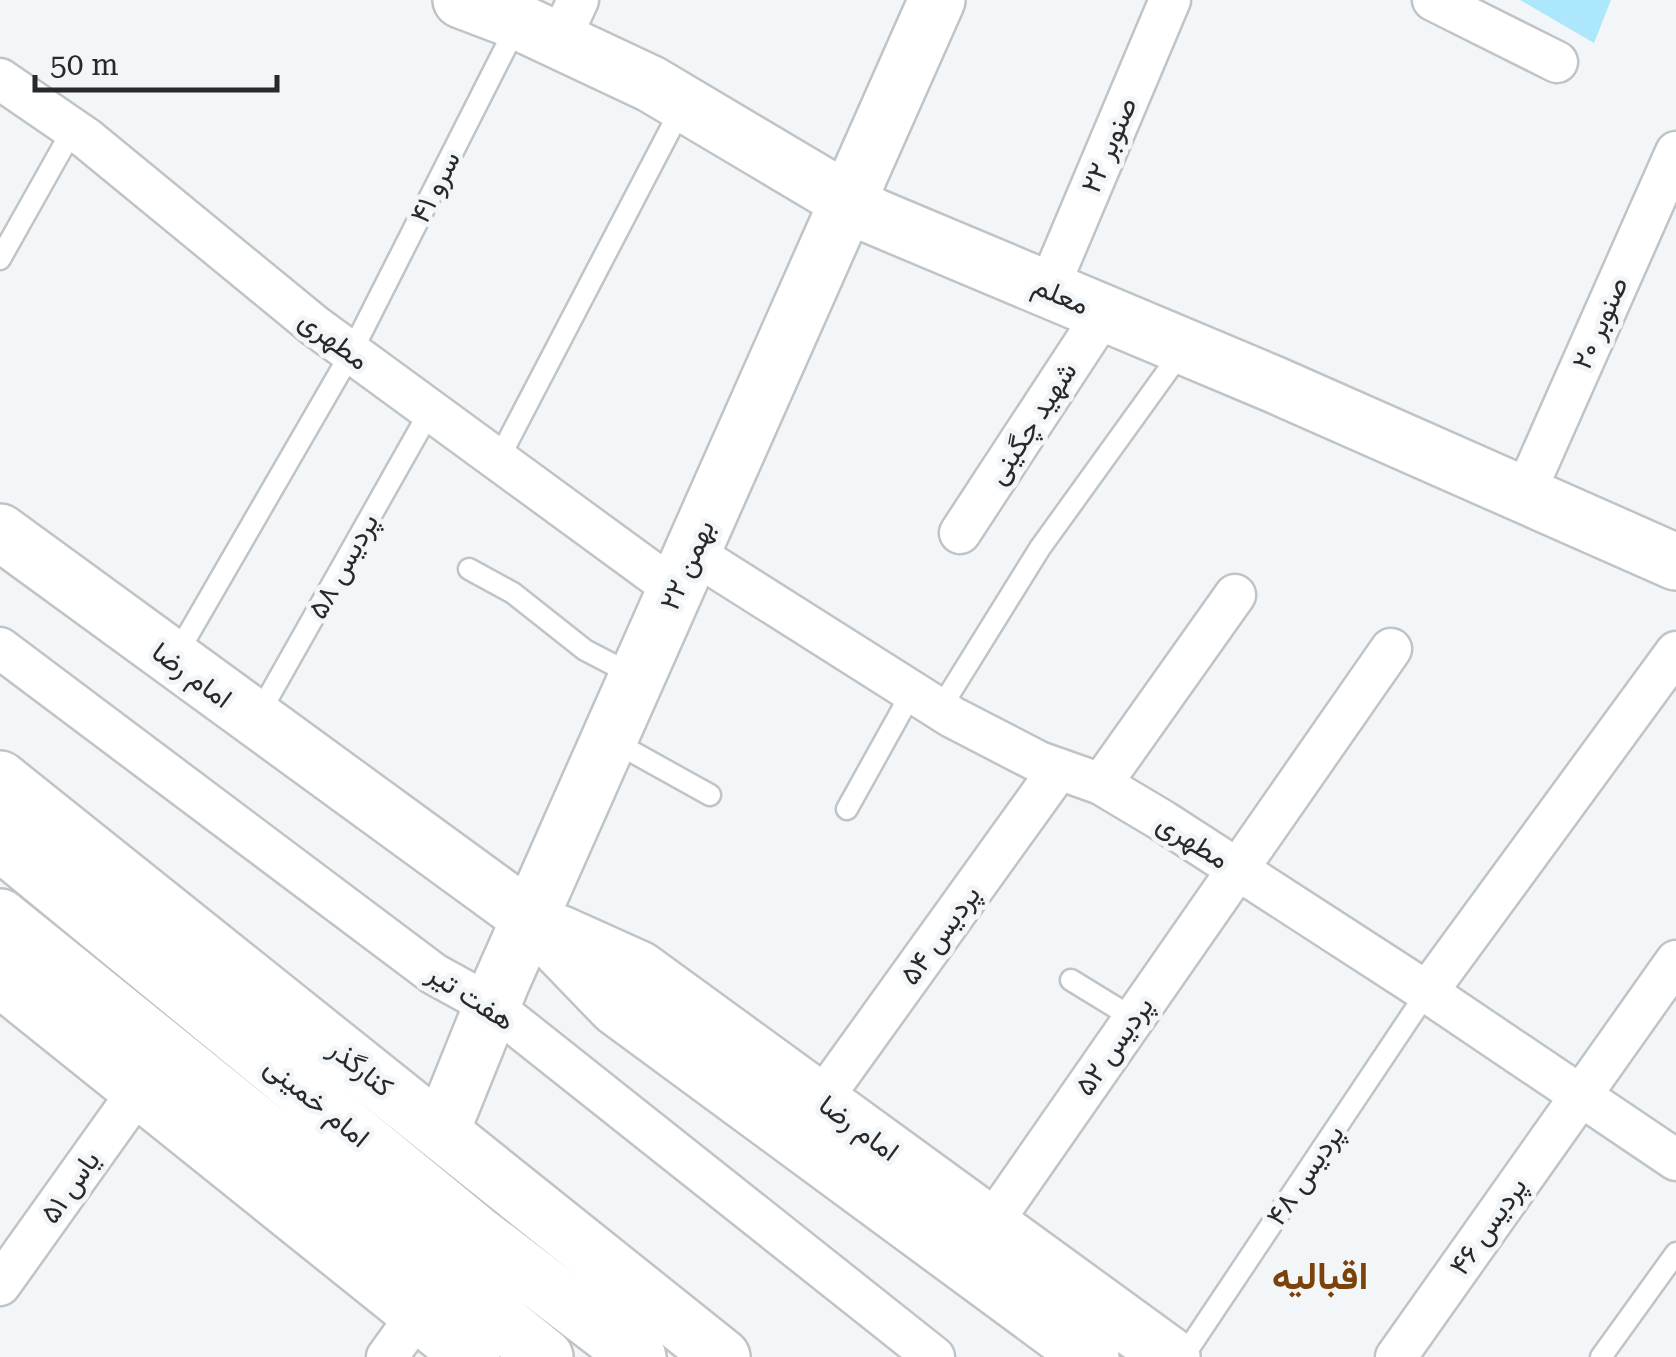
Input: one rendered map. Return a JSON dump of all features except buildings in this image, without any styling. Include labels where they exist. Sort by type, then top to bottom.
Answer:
[{"type":"main road","name":"معلم","points":[[461,0],[552,21],[873,216],[1676,562]]},
{"type":"main road","name":"۲۲ بهمن","points":[[441,1132],[492,1006],[937,0]]},
{"type":"main road","name":"امام رضا","points":[[0,532],[532,920],[616,1006],[1091,1357]]},
{"type":"main road","name":"کنارگذر","points":[[0,779],[722,1357]]},
{"type":"main road","name":"امام خمینی","points":[[0,842],[428,1194],[638,1357]]},
{"type":"main road","name":"امام خمینی","points":[[0,917],[545,1357]]},
{"type":"main road","name":"امام رضا","points":[[532,920],[639,969],[1172,1357]]},
{"type":"main road","points":[[0,978],[139,1090],[403,1342],[472,1357]]},
{"type":"main road","points":[[392,1234],[428,1194]]},
{"type":"street","name":"صنوبر ۲۲","points":[[1048,289],[1170,0]]},
{"type":"street","points":[[1433,0],[1557,62]]},
{"type":"street","name":"مطهری","points":[[0,80],[73,129],[351,353],[498,460],[685,571],[926,701],[1059,769],[1101,784],[1427,992],[1676,1160]]},
{"type":"street","name":"صنوبر ۲۰","points":[[1524,495],[1676,152]]},
{"type":"street","name":"شهید چگینی","points":[[960,533],[1104,313]]},
{"type":"street","points":[[1101,784],[1235,595]]},
{"type":"street","name":"هفت تیر","points":[[0,648],[434,974],[492,1006],[934,1357]]},
{"type":"street","name":"پردیس ۵۲","points":[[991,1224],[1391,649]]},
{"type":"street","points":[[1427,992],[1676,652]]},
{"type":"street","name":"پردیس ۵۴","points":[[821,1100],[1059,769]]},
{"type":"street","name":"پردیس ۴۶","points":[[1396,1357],[1676,962]]},
{"type":"street","name":"یاس ۵۱","points":[[0,1285],[139,1090]]},
{"type":"lane","name":"سرو ۴۱","points":[[173,660],[351,353],[552,21]]},
{"type":"lane","points":[[498,460],[684,104]]},
{"type":"lane","points":[[0,259],[73,129]]},
{"type":"lane","points":[[847,810],[1184,347]]},
{"type":"lane","name":"پردیس ۵۸","points":[[255,720],[430,411]]},
{"type":"lane","points":[[469,570],[513,593],[586,650],[637,678]]},
{"type":"lane","points":[[610,739],[710,795]]},
{"type":"lane","points":[[1070,980],[1133,1018]]},
{"type":"lane","name":"پردیس ۴۸","points":[[1183,1357],[1427,992]]},
{"type":"lane","points":[[1601,1357],[1676,1253]]},
{"type":"shaded area","points":[[1520,0],[1611,0],[1594,43]]},
{"type":"district","name":"اقبالیه","points":[[1320,1276]]}]
